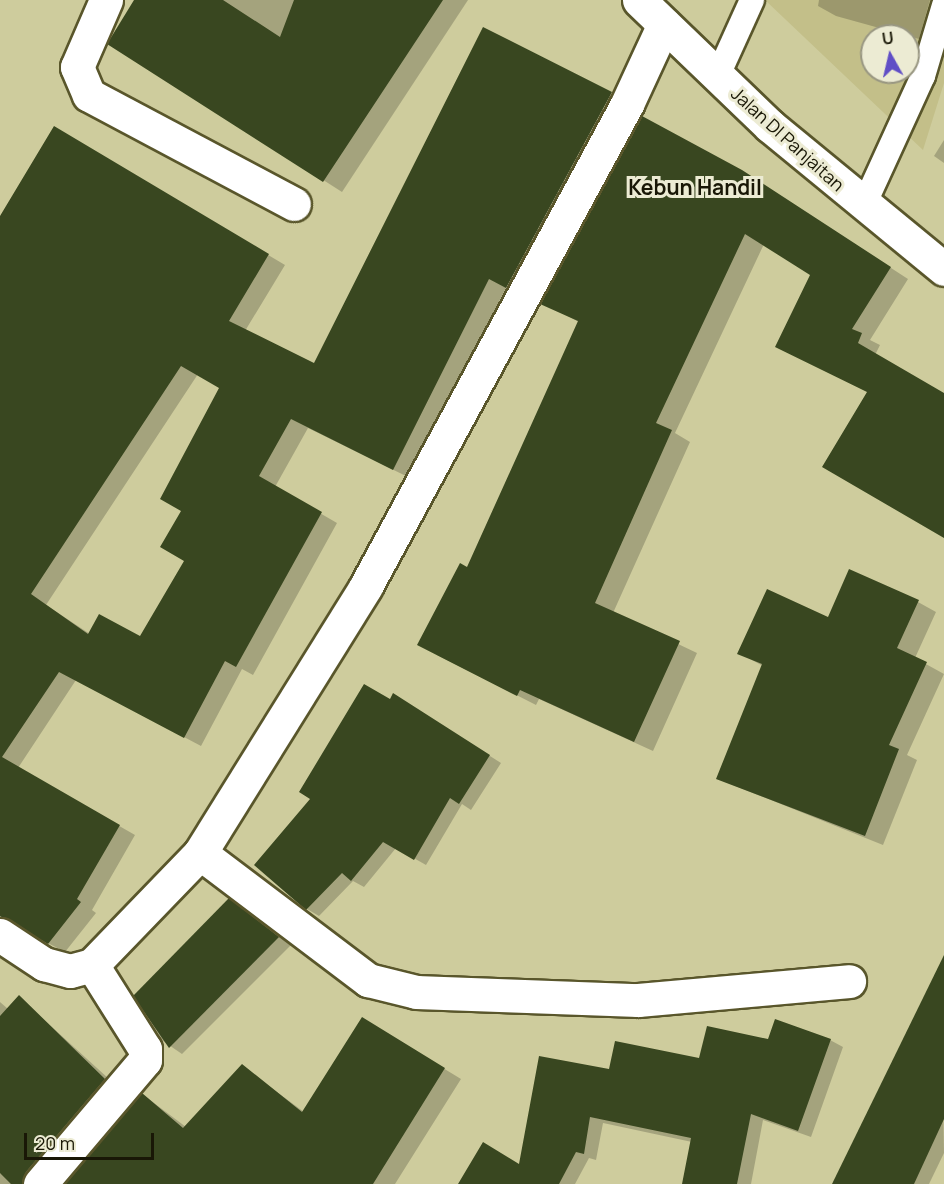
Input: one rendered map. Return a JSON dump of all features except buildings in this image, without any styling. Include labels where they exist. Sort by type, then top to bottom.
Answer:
[{"type":"street","points":[[106,0],[77,66],[89,95],[294,204]]},
{"type":"street","name":"Jalan DI Panjaitan","points":[[639,0],[863,207],[944,269]]},
{"type":"street","points":[[0,935],[44,964],[70,970],[92,964],[200,853],[366,586],[627,104],[664,24]]},
{"type":"street","points":[[200,853],[368,980],[416,992],[638,1000],[849,981]]},
{"type":"street","points":[[40,1184],[145,1060],[145,1050],[92,964]]},
{"type":"lane","points":[[718,75],[752,0]]},
{"type":"lane","points":[[863,207],[923,75],[944,5]]},
{"type":"shaded area","points":[[765,0],[944,0],[944,83],[923,150]]},
{"type":"district","name":"Kebun Handil","points":[[695,187]]}]
